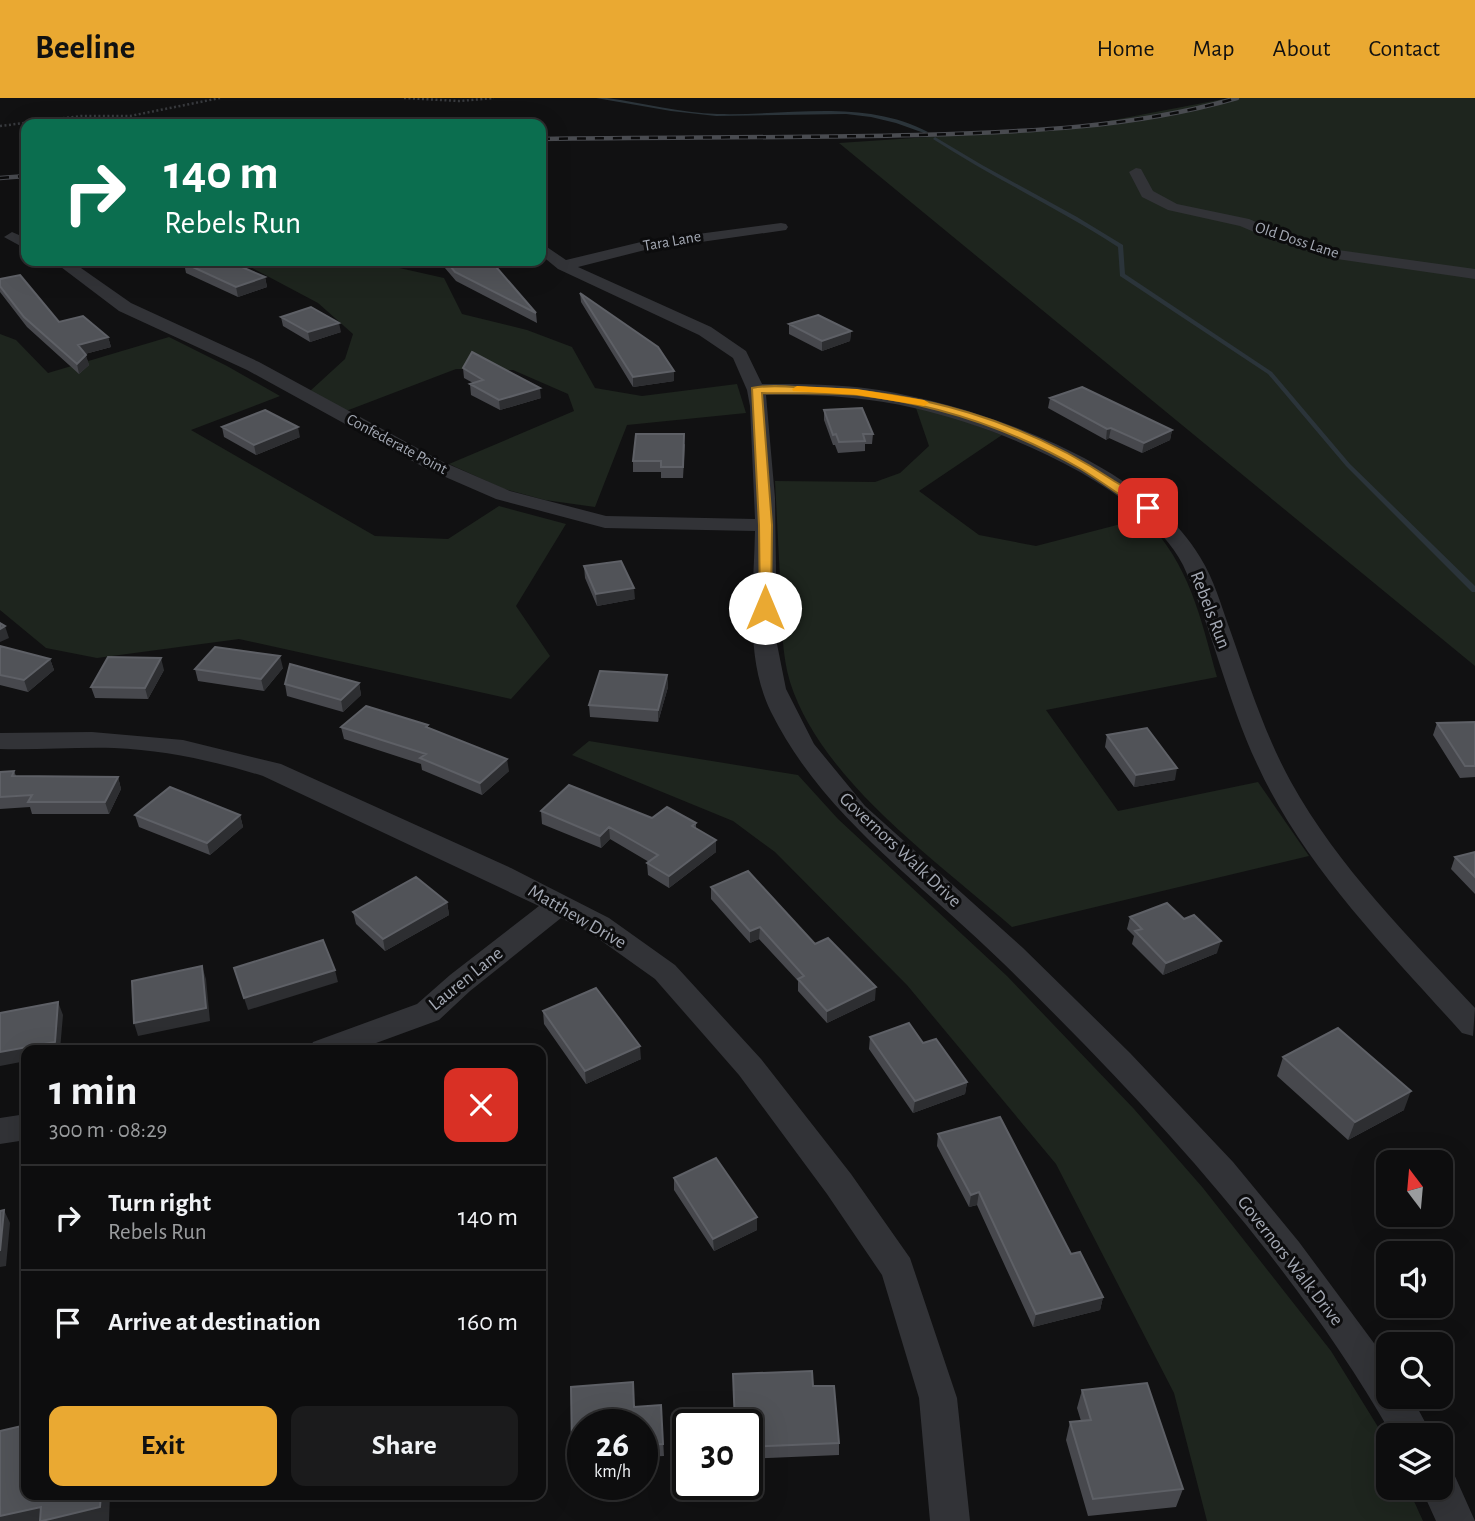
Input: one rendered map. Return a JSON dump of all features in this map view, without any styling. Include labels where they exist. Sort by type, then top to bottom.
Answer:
[{"type":"street","name":"Old Doss Lane","points":[[1136,172],[1147,194],[1173,207],[1244,222],[1283,239],[1337,254],[1475,274]]},
{"type":"street","name":"Tara Lane","points":[[564,266],[687,237],[781,227]]},
{"type":"street","name":"Governors Walk Drive","points":[[546,252],[564,266],[705,331],[740,355],[756,390],[765,525],[764,636],[772,680],[782,709],[804,748],[857,813],[1011,953],[1222,1172],[1308,1279],[1376,1376]]},
{"type":"street","name":"Confederate Point","points":[[68,266],[125,307],[253,366],[434,465],[503,495],[605,522],[765,525]]},
{"type":"street","name":"Rebels Run","points":[[756,390],[857,392],[960,412],[995,424],[1085,467],[1148,508],[1168,528],[1200,577],[1254,732],[1279,783],[1319,846],[1363,903],[1472,1025]]},
{"type":"street","name":"Matthew Drive","points":[[0,741],[130,742],[168,745],[239,759],[303,783],[559,905],[598,925],[665,972],[750,1067],[839,1184],[898,1269],[939,1398],[950,1521]]},
{"type":"street","name":"Lauren Lane","points":[[338,1045],[428,1012],[460,983],[559,905]]},
{"type":"street","points":[[0,1131],[21,1128]]},
{"type":"street","points":[[1446,1500],[1456,1521]]},
{"type":"path","points":[[57,119],[130,116],[220,98]]},
{"type":"path","points":[[404,98],[444,101],[494,98]]},
{"type":"path","points":[[0,126],[21,123]]},
{"type":"shaded area","points":[[1229,98],[1475,98],[1475,666],[839,143],[1077,127]]},
{"type":"shaded area","points":[[248,266],[390,266],[444,278],[462,314],[527,330],[572,347],[595,388],[642,396],[737,384],[746,413],[627,425],[595,507],[545,500],[504,489],[449,464],[574,411],[568,394],[513,370],[456,369],[346,411],[309,392],[345,359],[353,334],[318,303]]},
{"type":"shaded area","points":[[0,334],[16,340],[48,373],[169,337],[227,366],[280,396],[191,430],[375,536],[448,539],[499,506],[566,524],[516,606],[550,656],[511,699],[239,639],[97,658],[46,648],[0,610]]},
{"type":"shaded area","points":[[916,408],[945,414],[1002,435],[919,491],[979,535],[1036,546],[1144,518],[1160,536],[1183,573],[1199,612],[1217,677],[1046,710],[1118,811],[1258,782],[1309,856],[1012,927],[884,817],[854,785],[827,752],[805,718],[790,682],[783,640],[775,481],[875,482],[900,473],[929,446]]},
{"type":"shaded area","points":[[589,741],[798,775],[838,819],[1007,976],[1134,1109],[1203,1188],[1331,1351],[1376,1424],[1376,1500],[1413,1500],[1423,1521],[1207,1521],[1174,1393],[1056,1164],[907,985],[775,852],[733,821],[572,755]]},
{"type":"building","points":[[190,266],[240,266],[265,277],[236,287]]},
{"type":"building","points":[[450,266],[495,266],[536,313],[455,272]]},
{"type":"building","points":[[20,275],[59,322],[83,316],[108,337],[78,345],[86,355],[77,364],[24,317],[0,286],[0,279]]},
{"type":"building","points":[[580,293],[658,347],[674,371],[633,377]]},
{"type":"building","points":[[311,307],[339,323],[308,332],[281,317]]},
{"type":"building","points":[[818,315],[851,331],[822,341],[789,324]]},
{"type":"building","points":[[472,352],[540,388],[499,400],[470,384],[483,380],[463,368]]},
{"type":"building","points":[[1082,387],[1172,430],[1144,443],[1111,428],[1107,429],[1050,398]]},
{"type":"building","points":[[862,408],[873,434],[863,434],[865,441],[839,442],[836,434],[833,435],[824,410]]},
{"type":"building","points":[[265,410],[298,427],[254,445],[222,427]]},
{"type":"building","points":[[636,434],[684,434],[683,467],[661,467],[661,461],[633,461]]},
{"type":"building","points":[[621,561],[634,588],[596,594],[584,566]]},
{"type":"building","points":[[0,646],[50,659],[24,680],[0,675]]},
{"type":"building","points":[[215,647],[280,656],[261,679],[195,669]]},
{"type":"building","points":[[108,657],[161,658],[145,688],[91,687]]},
{"type":"building","points":[[290,664],[359,683],[341,700],[285,684]]},
{"type":"building","points":[[600,671],[667,675],[658,710],[589,705]]},
{"type":"building","points":[[366,706],[428,725],[426,727],[507,759],[480,783],[420,758],[426,754],[341,727]]},
{"type":"building","points":[[1475,722],[1475,766],[1465,766],[1437,723]]},
{"type":"building","points":[[1147,728],[1177,768],[1136,775],[1107,735]]},
{"type":"building","points":[[14,771],[12,776],[118,777],[105,802],[28,802],[32,795],[0,797],[0,772]]},
{"type":"building","points":[[569,785],[652,818],[667,807],[696,823],[692,826],[716,840],[669,876],[647,863],[658,855],[609,827],[600,836],[541,811]]},
{"type":"building","points":[[170,787],[240,815],[207,843],[135,815]]},
{"type":"building","points":[[1475,852],[1475,877],[1455,857]]},
{"type":"building","points":[[748,871],[815,944],[828,938],[876,987],[827,1011],[798,979],[804,976],[760,927],[750,931],[711,887]]},
{"type":"building","points":[[416,877],[447,902],[383,939],[353,912]]},
{"type":"building","points":[[1167,903],[1184,919],[1194,915],[1221,941],[1166,963],[1135,931],[1142,929],[1130,917]]},
{"type":"building","points":[[323,940],[335,970],[244,998],[234,968]]},
{"type":"building","points":[[202,966],[206,1008],[134,1023],[132,981]]},
{"type":"building","points":[[596,988],[640,1046],[585,1071],[543,1011]]},
{"type":"building","points":[[58,1002],[55,1042],[21,1045],[21,1048],[0,1052],[0,1013]]},
{"type":"building","points":[[909,1023],[923,1043],[936,1039],[967,1082],[915,1101],[870,1037]]},
{"type":"building","points":[[1338,1028],[1411,1091],[1355,1122],[1283,1057]]},
{"type":"building","points":[[1000,1117],[1071,1254],[1080,1252],[1103,1297],[1036,1314],[979,1192],[971,1195],[938,1134]]},
{"type":"building","points":[[716,1158],[757,1217],[713,1239],[674,1178]]},
{"type":"building","points":[[4,1210],[0,1251],[0,1211]]},
{"type":"building","points":[[812,1371],[813,1386],[834,1386],[839,1443],[763,1446],[763,1409],[734,1409],[733,1374]]},
{"type":"building","points":[[633,1382],[634,1407],[661,1405],[663,1444],[658,1444],[658,1409],[571,1409],[571,1387]]},
{"type":"building","points":[[1147,1383],[1183,1489],[1093,1499],[1070,1422],[1091,1420],[1082,1390]]},
{"type":"building","points":[[21,1426],[21,1500],[101,1500],[100,1507],[42,1521],[41,1507],[0,1516],[0,1431]]},
{"type":"waterway","points":[[598,98],[716,115],[846,112],[871,115],[926,132]]},
{"type":"waterway","points":[[935,138],[1121,246],[1122,275],[1270,373],[1348,465],[1475,590]]},
{"type":"railway","points":[[546,139],[870,136],[1038,130],[1158,116],[1237,98]]},
{"type":"railway","points":[[0,178],[21,176]]},
{"type":"slow traffic","points":[[797,389],[885,395],[924,403]]},
{"type":"route","points":[[765,608],[765,525],[756,390],[815,389],[885,395],[960,412],[995,424],[1085,467],[1109,480],[1148,508]]}]
